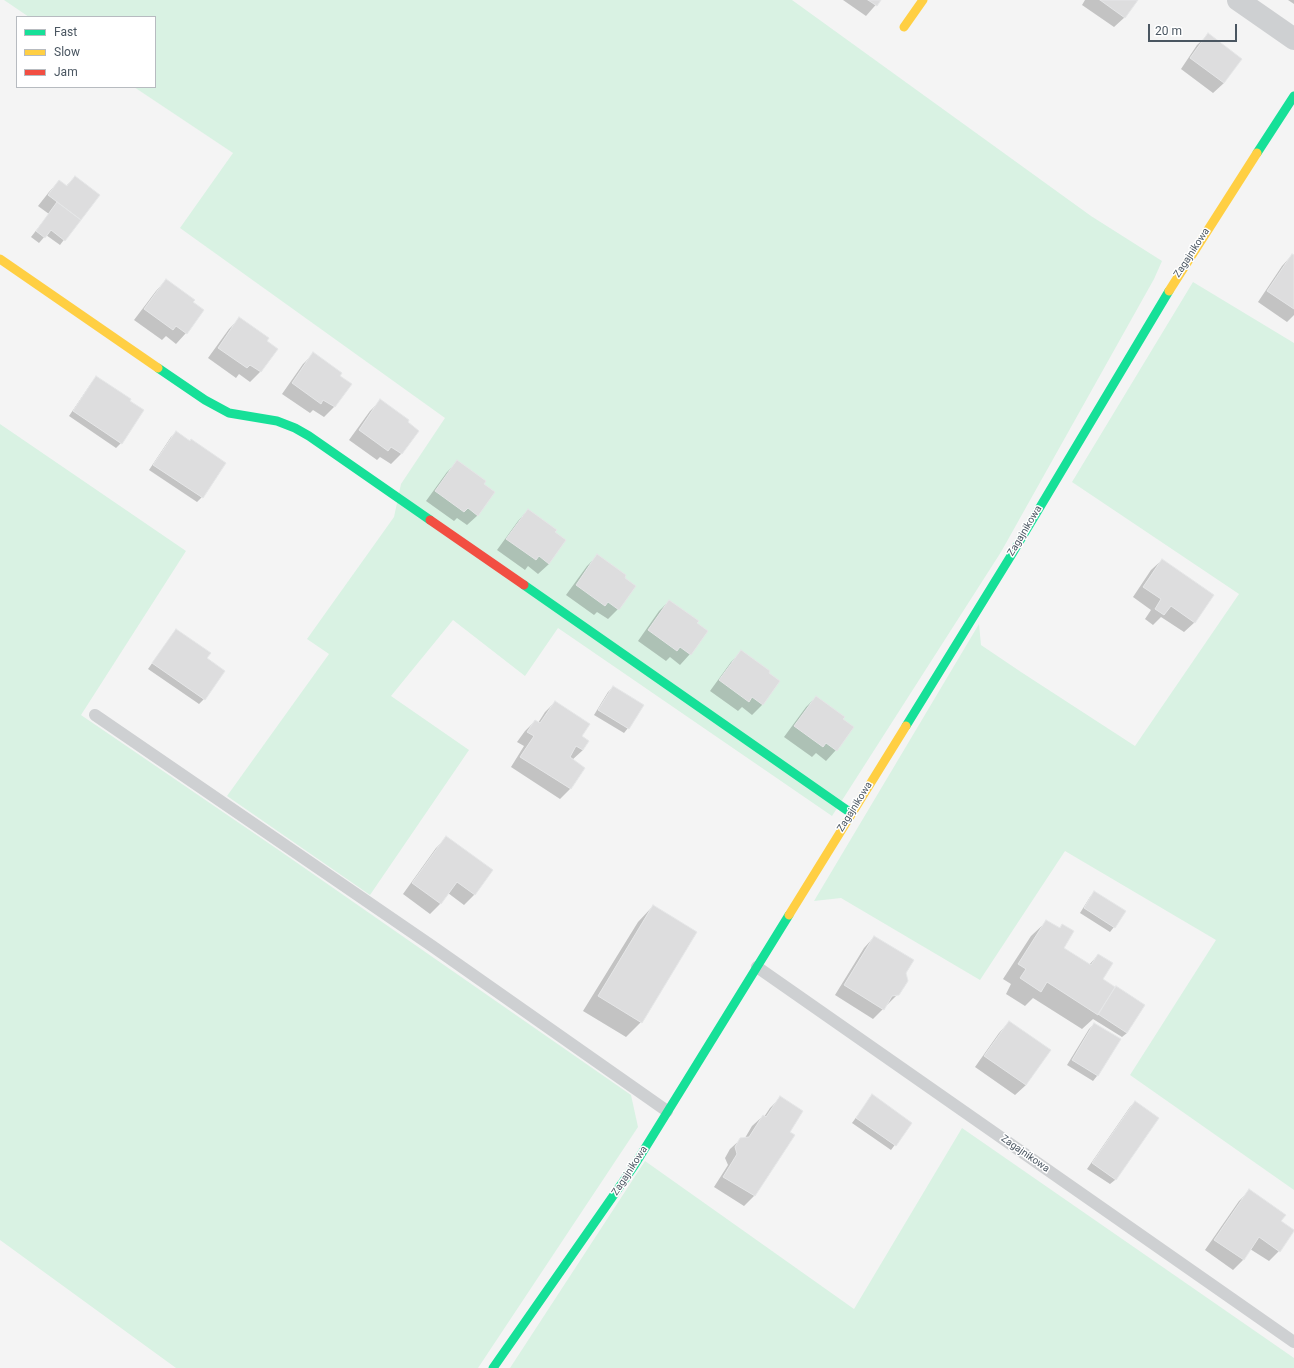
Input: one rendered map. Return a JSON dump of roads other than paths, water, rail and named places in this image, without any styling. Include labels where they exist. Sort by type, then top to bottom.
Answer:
[{"type":"street","points":[[904,28],[923,0]]},
{"type":"street","points":[[1238,0],[1294,39]]},
{"type":"street","name":"Zagajnikowa","points":[[493,1368],[634,1166],[1012,554],[1174,280],[1294,96]]},
{"type":"street","points":[[0,259],[205,400],[229,412],[277,421],[302,432],[851,813]]},
{"type":"lane","points":[[95,715],[432,946],[667,1111]]},
{"type":"lane","name":"Zagajnikowa","points":[[757,967],[1294,1342]]}]
